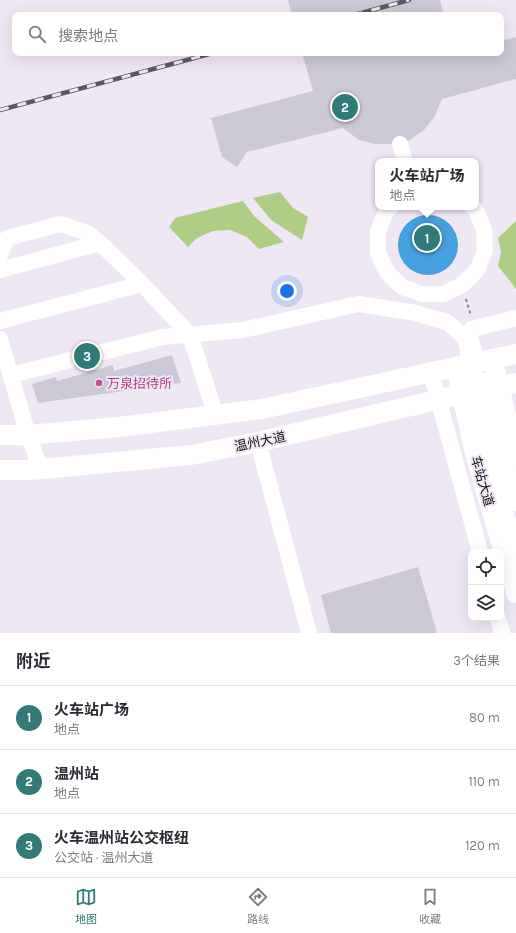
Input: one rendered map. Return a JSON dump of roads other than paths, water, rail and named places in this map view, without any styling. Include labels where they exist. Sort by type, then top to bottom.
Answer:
[{"type":"main road","points":[[0,435],[28,435],[119,427],[216,416],[262,409],[516,354]]},
{"type":"main road","name":"车站大道","points":[[474,363],[488,389],[516,459]]},
{"type":"main road","name":"车站大道","points":[[474,363],[488,389],[475,452],[516,593]]},
{"type":"main road","name":"温州大道","points":[[0,470],[41,469],[191,455],[258,442],[488,389]]},
{"type":"street","points":[[400,144],[404,158]]},
{"type":"street","points":[[388,210],[378,232],[378,253],[387,272],[402,287],[422,294],[443,294],[462,285],[477,270],[485,251],[484,230],[476,210]]},
{"type":"street","points":[[0,255],[7,238],[61,224],[87,233],[100,243],[142,284],[190,335],[216,416]]},
{"type":"street","points":[[0,270],[100,243]]},
{"type":"street","points":[[0,321],[142,284]]},
{"type":"street","points":[[11,375],[164,337],[243,330],[358,304],[411,312],[447,322],[460,333],[466,341],[474,363]]},
{"type":"street","points":[[474,363],[470,338],[472,329],[516,318]]},
{"type":"street","points":[[0,339],[28,435],[41,469]]},
{"type":"street","points":[[431,373],[479,549]]},
{"type":"street","points":[[488,389],[516,503]]},
{"type":"street","points":[[488,389],[503,504],[516,548]]},
{"type":"street","points":[[258,442],[309,633]]},
{"type":"street","points":[[499,621],[502,633]]},
{"type":"water","points":[[428,215],[445,220],[453,228],[458,245],[453,262],[445,270],[428,275],[411,270],[403,262],[398,245],[403,228],[411,220]]},
{"type":"railway","points":[[365,12],[409,0]]},
{"type":"railway","points":[[0,110],[202,56]]},
{"type":"place","name":"温州站","points":[[345,107]]},
{"type":"place","name":"火车站广场","points":[[427,238]]},
{"type":"place","name":"火车温州站公交枢纽","points":[[87,356]]},
{"type":"place","name":"万泉招待所","points":[[99,383]]}]
